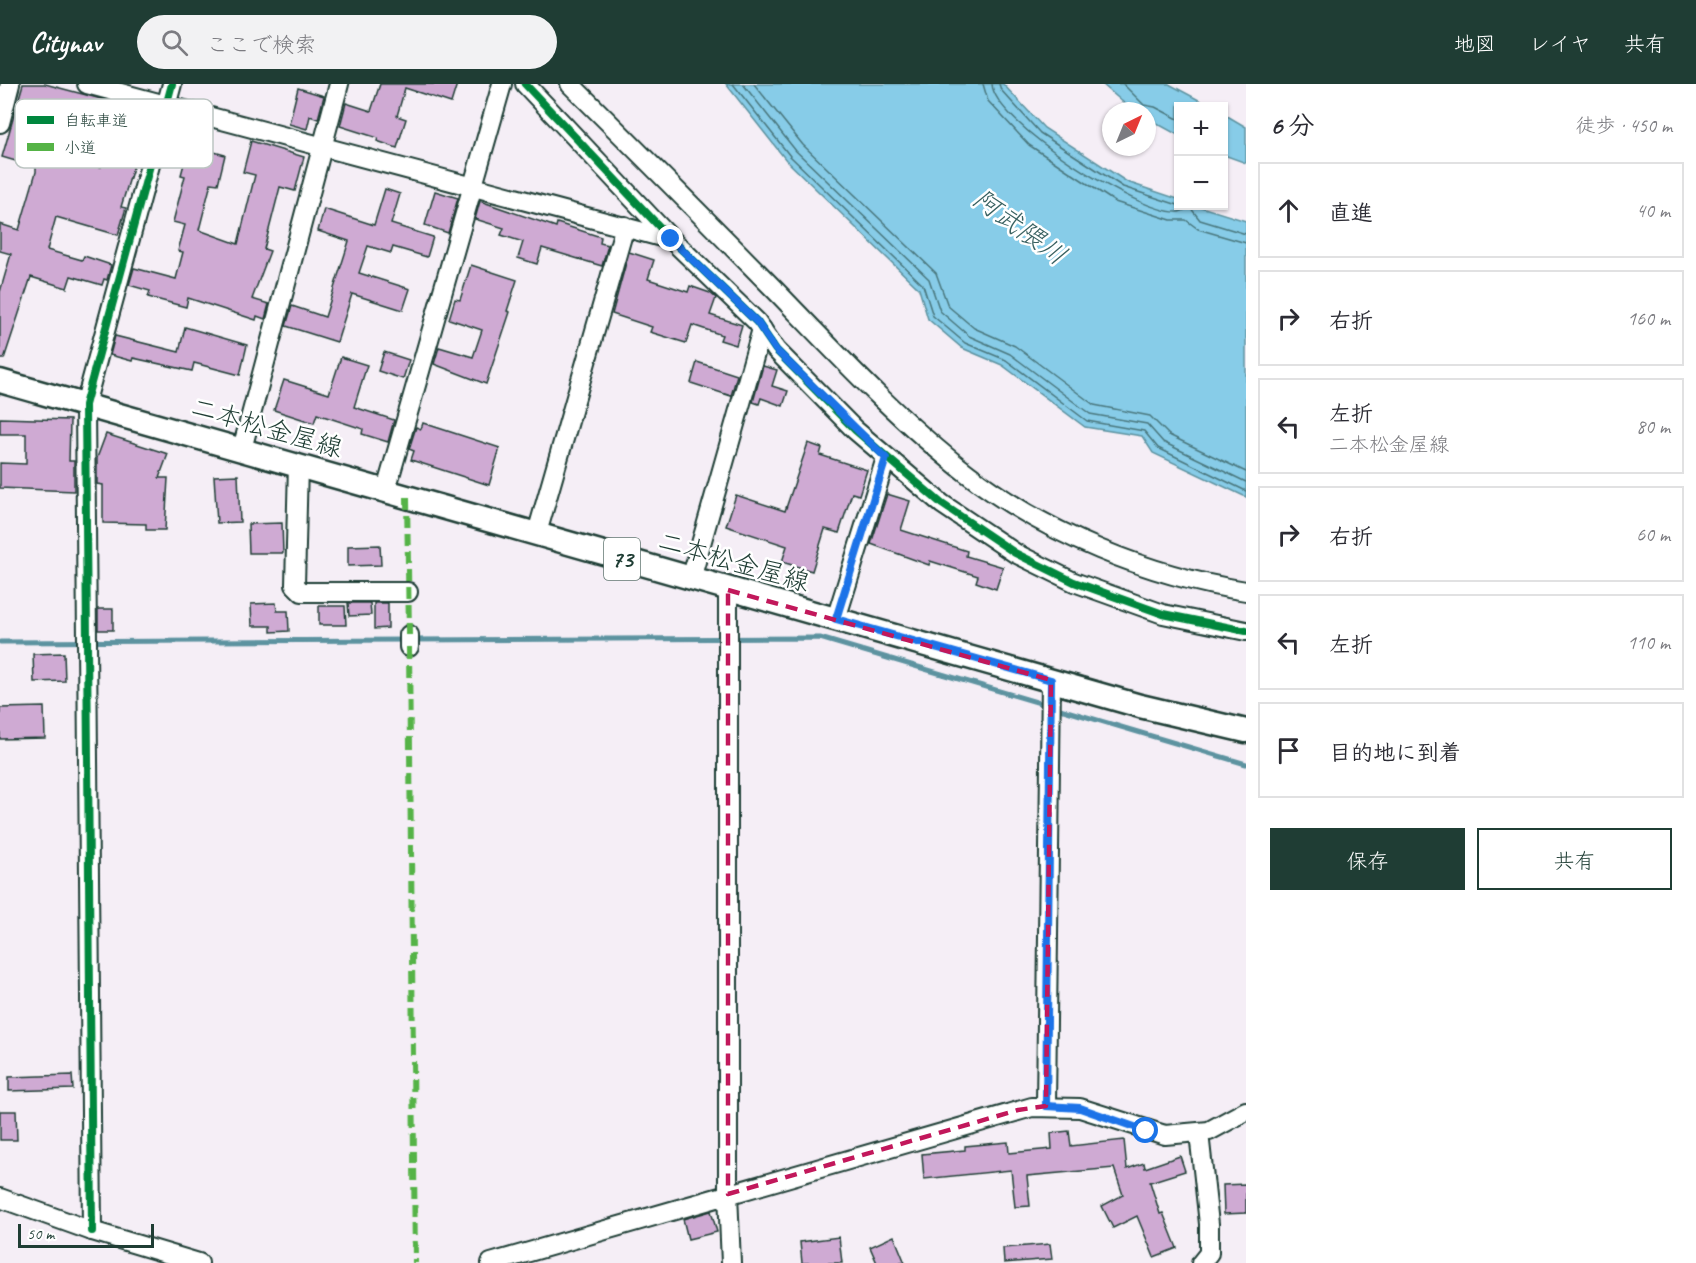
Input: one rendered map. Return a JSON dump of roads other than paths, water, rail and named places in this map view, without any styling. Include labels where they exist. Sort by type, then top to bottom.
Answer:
[{"type":"main road","name":"二本松金屋線","points":[[0,381],[836,619],[1051,695],[1140,706],[1246,730]]},
{"type":"street","points":[[0,123],[10,84]]},
{"type":"street","points":[[87,84],[143,99]]},
{"type":"street","points":[[168,99],[172,84]]},
{"type":"street","points":[[242,449],[339,84]]},
{"type":"street","points":[[386,490],[502,84]]},
{"type":"street","points":[[525,84],[671,239],[762,329],[776,350],[886,458],[942,504],[1016,553],[1074,582],[1163,614],[1246,631]]},
{"type":"street","points":[[570,84],[837,353],[912,425],[969,475],[1083,544],[1155,569],[1246,591]]},
{"type":"street","points":[[213,117],[671,239]]},
{"type":"street","points":[[92,1231],[85,405],[149,168]]},
{"type":"street","points":[[537,533],[624,226]]},
{"type":"street","points":[[691,579],[762,329]]},
{"type":"street","points":[[836,619],[886,458]]},
{"type":"street","points":[[298,465],[295,585],[302,592],[408,592]]},
{"type":"street","points":[[728,590],[726,638],[728,1194],[731,1263]]},
{"type":"street","points":[[1046,1106],[1051,695]]},
{"type":"street","points":[[491,1263],[1018,1110],[1046,1106],[1080,1108],[1165,1136],[1209,1131],[1246,1111]]},
{"type":"street","points":[[1199,1133],[1209,1224],[1207,1260]]},
{"type":"street","points":[[0,1198],[92,1231],[199,1263]]},
{"type":"water","name":"阿武隈川","points":[[726,84],[1003,84],[1044,128],[1127,182],[1174,198],[1174,210],[1211,210],[1246,221],[1246,497],[1153,453],[1142,436],[1085,427],[1002,365],[962,348],[928,319],[919,289],[786,160]]},
{"type":"water","points":[[1102,84],[1169,84],[1203,102],[1174,102],[1174,133],[1156,123],[1156,102],[1123,102]]},
{"type":"water","points":[[1228,116],[1246,127],[1246,163],[1228,156]]},
{"type":"waterway","points":[[0,642],[820,638],[1246,764]]}]
